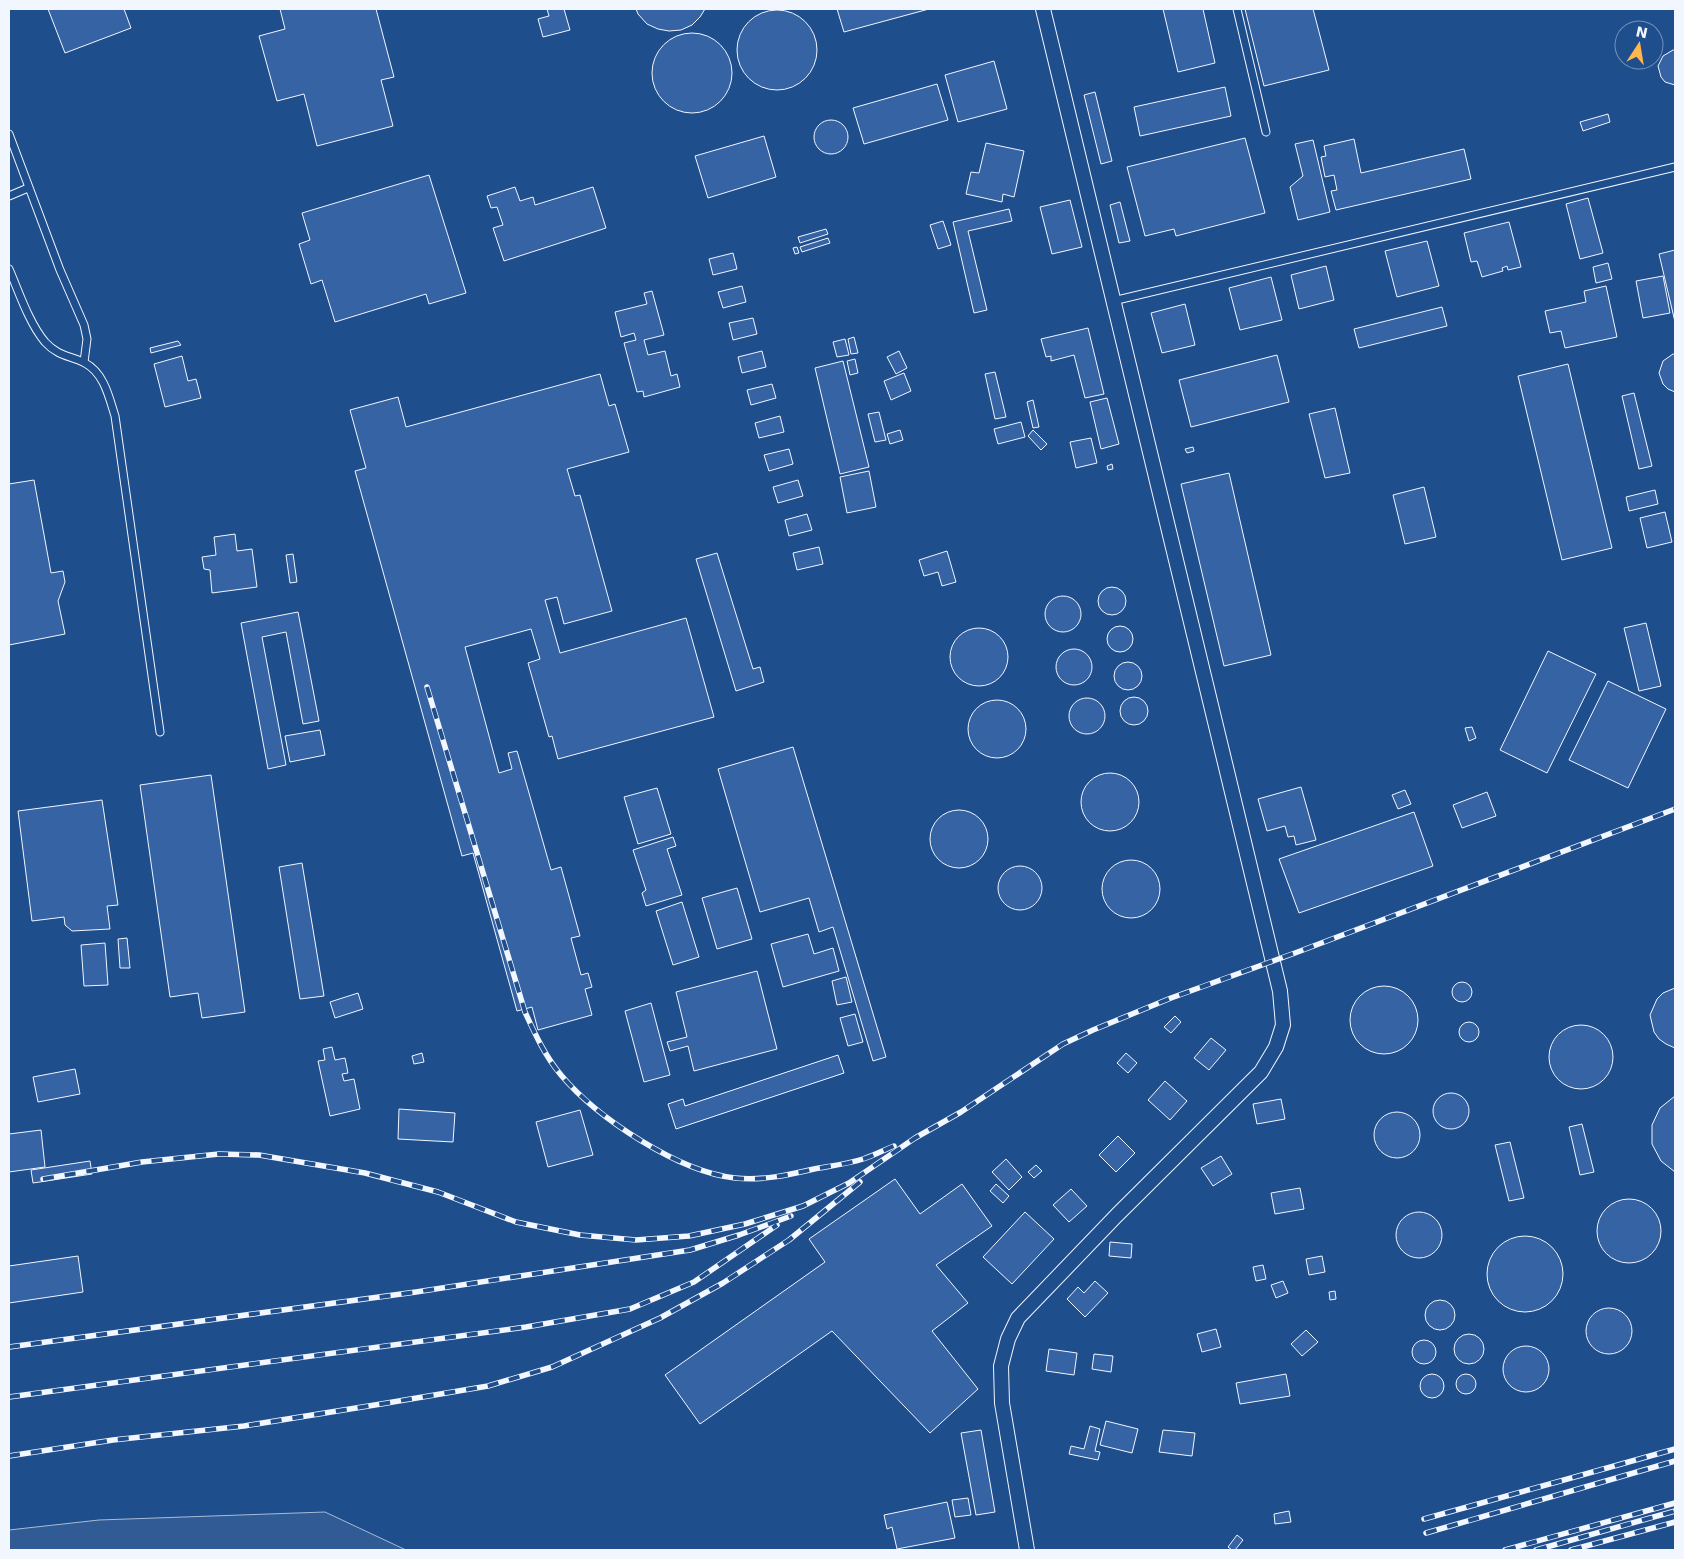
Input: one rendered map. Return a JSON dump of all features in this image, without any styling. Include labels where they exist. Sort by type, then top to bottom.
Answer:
[{"type":"street","points":[[1027,1550],[1002,1403],[1001,1366],[1011,1332],[1018,1318],[1117,1215],[1261,1072],[1276,1047],[1283,1025],[1280,990],[1043,9]]},
{"type":"lane","points":[[1237,9],[1266,132]]},
{"type":"lane","points":[[9,134],[28,188],[84,325],[87,339],[84,362]]},
{"type":"lane","points":[[1114,300],[1675,167]]},
{"type":"lane","points":[[9,196],[28,188]]},
{"type":"lane","points":[[9,269],[37,331],[46,343],[60,355],[84,362],[92,368],[100,377],[115,416],[160,732]]},
{"type":"shaded area","points":[[325,1512],[406,1550],[9,1550],[9,1530],[99,1520]]},
{"type":"building","points":[[48,9],[124,9],[131,28],[65,53]]},
{"type":"building","points":[[280,9],[376,9],[394,77],[381,80],[393,126],[317,146],[304,94],[277,101],[259,36],[285,29]]},
{"type":"building","points":[[547,9],[564,9],[570,30],[543,37],[538,19],[549,16]]},
{"type":"building","points":[[636,9],[705,9],[692,25],[681,30],[669,31],[647,24]]},
{"type":"building","points":[[837,9],[929,9],[844,32]]},
{"type":"building","points":[[1163,9],[1203,9],[1215,63],[1178,72]]},
{"type":"building","points":[[1245,9],[1313,9],[1329,70],[1264,86]]},
{"type":"building","points":[[777,10],[792,13],[805,22],[814,35],[817,50],[814,65],[805,78],[792,87],[777,90],[762,87],[749,78],[740,65],[737,50],[740,35],[749,22],[762,13]]},
{"type":"building","points":[[692,33],[707,36],[720,45],[729,58],[732,73],[729,88],[720,101],[707,110],[692,113],[677,110],[664,101],[655,88],[652,73],[655,58],[664,45],[677,36]]},
{"type":"building","points":[[1675,50],[1675,85],[1665,82],[1661,77],[1659,70],[1664,70],[1664,55]]},
{"type":"building","points":[[994,61],[1007,109],[958,122],[945,75]]},
{"type":"building","points":[[937,84],[948,120],[864,144],[853,108]]},
{"type":"building","points":[[1225,87],[1231,116],[1140,136],[1134,107]]},
{"type":"building","points":[[1095,92],[1112,161],[1101,164],[1084,95]]},
{"type":"building","points":[[1608,114],[1610,122],[1583,131],[1580,122]]},
{"type":"building","points":[[831,120],[838,121],[843,125],[847,130],[847,144],[843,149],[838,153],[831,154],[824,153],[819,149],[815,144],[814,137],[815,130],[819,125],[824,121]]},
{"type":"building","points":[[764,136],[776,177],[708,198],[695,156]]},
{"type":"building","points":[[1245,138],[1265,213],[1176,236],[1174,229],[1145,236],[1127,167]]},
{"type":"building","points":[[1354,139],[1361,173],[1464,149],[1471,179],[1336,210],[1331,191],[1337,190],[1334,175],[1325,177],[1321,157],[1326,156],[1324,146]]},
{"type":"building","points":[[1313,140],[1330,212],[1298,220],[1290,187],[1303,176],[1295,144]]},
{"type":"building","points":[[986,143],[1024,151],[1014,197],[1003,194],[1002,202],[966,194],[971,172],[979,173]]},
{"type":"building","points":[[429,175],[466,293],[429,304],[426,294],[335,322],[322,280],[311,284],[299,244],[310,240],[302,213]]},
{"type":"building","points":[[515,187],[520,201],[533,197],[535,205],[593,187],[606,228],[504,261],[493,228],[503,225],[497,207],[491,208],[487,196]]},
{"type":"building","points":[[1588,198],[1603,253],[1580,259],[1566,204]]},
{"type":"building","points":[[1070,200],[1082,247],[1052,254],[1040,207]]},
{"type":"building","points":[[1120,202],[1130,241],[1119,243],[1110,205]]},
{"type":"building","points":[[1009,209],[1012,221],[968,231],[987,310],[974,313],[953,222]]},
{"type":"building","points":[[943,221],[951,245],[938,249],[930,225]]},
{"type":"building","points":[[1509,222],[1521,267],[1508,270],[1507,266],[1502,268],[1503,271],[1482,277],[1477,261],[1471,262],[1464,233]]},
{"type":"building","points":[[826,229],[828,234],[800,243],[798,237]]},
{"type":"building","points":[[828,238],[830,243],[802,252],[800,247]]},
{"type":"building","points":[[1427,241],[1439,286],[1397,297],[1385,251]]},
{"type":"building","points":[[797,247],[799,253],[795,254],[793,248]]},
{"type":"building","points":[[1675,250],[1675,322],[1659,254]]},
{"type":"building","points":[[733,253],[737,269],[713,275],[709,259]]},
{"type":"building","points":[[1608,263],[1612,279],[1596,283],[1593,267]]},
{"type":"building","points":[[1326,266],[1334,300],[1299,309],[1291,275]]},
{"type":"building","points":[[1663,276],[1670,313],[1643,318],[1636,281]]},
{"type":"building","points":[[1271,277],[1282,320],[1240,330],[1229,288]]},
{"type":"building","points":[[742,286],[746,302],[723,308],[718,292]]},
{"type":"building","points":[[1606,286],[1617,337],[1565,348],[1561,331],[1550,333],[1545,311],[1586,302],[1584,291]]},
{"type":"building","points":[[652,291],[664,335],[644,340],[648,355],[665,351],[671,376],[677,374],[680,387],[644,397],[643,391],[637,392],[624,343],[636,340],[634,333],[621,337],[615,312],[647,304],[644,293]]},
{"type":"building","points":[[1185,304],[1195,345],[1162,353],[1151,313]]},
{"type":"building","points":[[1442,307],[1447,326],[1359,348],[1354,329]]},
{"type":"building","points":[[753,318],[757,334],[733,340],[729,323]]},
{"type":"building","points":[[1088,328],[1104,394],[1085,398],[1074,355],[1051,361],[1051,356],[1046,357],[1041,339]]},
{"type":"building","points":[[854,337],[858,353],[851,354],[848,339]]},
{"type":"building","points":[[845,339],[849,355],[837,357],[833,342]]},
{"type":"building","points":[[178,341],[181,345],[151,353],[150,348]]},
{"type":"building","points":[[762,351],[766,367],[742,373],[738,357]]},
{"type":"building","points":[[899,351],[907,368],[896,374],[887,357]]},
{"type":"building","points":[[1675,354],[1675,392],[1663,384],[1659,373],[1663,361]]},
{"type":"building","points":[[1277,355],[1289,402],[1191,427],[1179,380]]},
{"type":"building","points":[[182,356],[188,381],[196,379],[201,398],[165,407],[154,364]]},
{"type":"building","points":[[855,359],[858,373],[850,375],[847,361]]},
{"type":"building","points":[[843,361],[869,467],[840,474],[815,368]]},
{"type":"building","points":[[1568,364],[1612,548],[1562,560],[1518,376]]},
{"type":"building","points":[[995,372],[1006,417],[995,419],[985,374]]},
{"type":"building","points":[[904,373],[911,391],[891,400],[884,381]]},
{"type":"building","points":[[600,374],[609,406],[615,404],[629,452],[567,469],[575,496],[580,495],[612,611],[564,624],[557,597],[545,600],[560,653],[686,618],[714,717],[558,759],[552,736],[549,737],[528,663],[540,659],[531,629],[465,647],[499,773],[512,769],[508,753],[517,751],[551,870],[561,867],[580,936],[571,938],[581,975],[588,973],[592,987],[585,989],[592,1015],[538,1030],[532,1007],[517,1011],[473,853],[462,856],[355,471],[366,468],[350,410],[398,397],[406,427]]},
{"type":"building","points":[[772,384],[776,398],[751,405],[747,390]]},
{"type":"building","points":[[1634,393],[1652,466],[1639,469],[1622,396]]},
{"type":"building","points":[[1107,398],[1119,444],[1101,449],[1090,402]]},
{"type":"building","points":[[1033,400],[1039,427],[1033,428],[1027,402]]},
{"type":"building","points":[[1335,408],[1350,473],[1325,478],[1309,414]]},
{"type":"building","points":[[879,412],[886,440],[875,442],[868,414]]},
{"type":"building","points":[[780,416],[784,432],[759,438],[755,423]]},
{"type":"building","points":[[1021,422],[1025,437],[998,444],[994,429]]},
{"type":"building","points":[[900,430],[903,440],[890,444],[887,434]]},
{"type":"building","points":[[1033,430],[1047,444],[1041,450],[1028,436]]},
{"type":"building","points":[[1091,438],[1097,463],[1076,468],[1070,442]]},
{"type":"building","points":[[1193,447],[1194,451],[1187,453],[1185,449]]},
{"type":"building","points":[[789,449],[793,464],[769,471],[764,455]]},
{"type":"building","points":[[1112,464],[1113,469],[1108,470],[1107,466]]},
{"type":"building","points":[[869,471],[876,507],[847,513],[840,477]]},
{"type":"building","points":[[1229,473],[1271,655],[1224,666],[1181,484]]},
{"type":"building","points":[[34,480],[51,573],[63,571],[65,582],[58,601],[65,634],[9,645],[9,484]]},
{"type":"building","points":[[798,480],[803,496],[778,503],[773,487]]},
{"type":"building","points":[[1424,487],[1436,537],[1405,544],[1393,495]]},
{"type":"building","points":[[1655,490],[1658,504],[1629,511],[1626,497]]},
{"type":"building","points":[[1665,512],[1672,542],[1647,548],[1640,518]]},
{"type":"building","points":[[807,514],[812,530],[789,536],[785,520]]},
{"type":"building","points":[[235,534],[237,551],[252,549],[257,587],[212,593],[210,570],[204,569],[202,557],[216,555],[214,537]]},
{"type":"building","points":[[819,547],[823,564],[797,570],[793,553]]},
{"type":"building","points":[[947,551],[956,582],[942,586],[938,572],[924,576],[919,560]]},
{"type":"building","points":[[717,553],[753,669],[760,667],[764,682],[736,691],[696,559]]},
{"type":"building","points":[[293,554],[297,582],[290,583],[286,555]]},
{"type":"building","points":[[1112,587],[1122,591],[1126,601],[1122,611],[1112,615],[1102,611],[1098,601],[1102,591]]},
{"type":"building","points":[[1063,596],[1070,597],[1076,601],[1080,607],[1080,621],[1076,627],[1070,631],[1063,632],[1056,631],[1050,627],[1046,621],[1045,614],[1046,607],[1050,601],[1056,597]]},
{"type":"building","points":[[298,612],[319,721],[303,724],[286,632],[262,637],[286,765],[268,769],[241,623]]},
{"type":"building","points":[[1646,623],[1661,686],[1639,691],[1624,628]]},
{"type":"building","points":[[1120,626],[1130,629],[1133,639],[1130,649],[1120,652],[1110,649],[1107,639],[1110,629]]},
{"type":"building","points":[[979,628],[995,633],[1003,641],[1008,657],[1003,673],[995,681],[979,686],[963,681],[955,673],[950,657],[955,641],[963,633]]},
{"type":"building","points":[[1074,649],[1081,650],[1087,654],[1091,660],[1091,674],[1087,680],[1081,684],[1074,685],[1067,684],[1061,680],[1057,674],[1056,667],[1057,660],[1061,654],[1067,650]]},
{"type":"building","points":[[1548,651],[1596,674],[1547,773],[1500,750]]},
{"type":"building","points":[[1128,662],[1138,666],[1142,676],[1138,686],[1128,690],[1118,686],[1114,676],[1118,666]]},
{"type":"building","points":[[1608,681],[1666,709],[1628,788],[1569,760]]},
{"type":"building","points":[[1134,697],[1144,701],[1148,711],[1144,721],[1134,725],[1124,721],[1120,711],[1124,701]]},
{"type":"building","points":[[1087,698],[1094,699],[1100,703],[1104,709],[1104,723],[1100,729],[1094,733],[1087,734],[1080,733],[1074,729],[1070,723],[1069,716],[1070,709],[1074,703],[1080,699]]},
{"type":"building","points":[[997,700],[1013,705],[1021,713],[1026,729],[1021,745],[1013,753],[997,758],[981,753],[973,745],[968,729],[973,713],[981,705]]},
{"type":"building","points":[[1472,727],[1476,738],[1469,741],[1465,728]]},
{"type":"building","points":[[320,730],[325,755],[290,762],[285,736]]},
{"type":"building","points":[[793,747],[886,1057],[873,1061],[833,927],[819,932],[809,898],[760,912],[718,769]]},
{"type":"building","points":[[1110,773],[1126,778],[1134,786],[1139,802],[1134,818],[1126,826],[1110,831],[1094,826],[1086,818],[1081,802],[1086,786],[1094,778]]},
{"type":"building","points":[[211,775],[245,1012],[202,1018],[198,993],[170,997],[140,785]]},
{"type":"building","points":[[1301,787],[1316,840],[1296,845],[1294,836],[1288,837],[1285,826],[1267,831],[1258,799]]},
{"type":"building","points":[[657,788],[671,834],[638,844],[624,797]]},
{"type":"building","points":[[1405,790],[1411,804],[1398,809],[1392,795]]},
{"type":"building","points":[[1487,792],[1496,816],[1462,828],[1453,805]]},
{"type":"building","points":[[102,800],[118,905],[107,906],[110,929],[72,931],[65,925],[64,917],[32,921],[18,811]]},
{"type":"building","points":[[959,810],[975,815],[983,823],[988,839],[983,855],[975,863],[959,868],[943,863],[935,855],[930,839],[935,823],[943,815]]},
{"type":"building","points":[[1414,812],[1433,866],[1299,913],[1279,859]]},
{"type":"building","points":[[673,837],[676,846],[667,849],[682,895],[646,906],[642,893],[646,890],[633,850]]},
{"type":"building","points":[[1131,860],[1147,865],[1155,873],[1160,889],[1155,905],[1147,913],[1131,918],[1115,913],[1107,905],[1102,889],[1107,873],[1115,865]]},
{"type":"building","points":[[302,863],[324,996],[300,999],[279,867]]},
{"type":"building","points":[[1020,866],[1032,870],[1038,876],[1042,888],[1038,900],[1032,906],[1020,910],[1008,906],[1002,900],[998,888],[1002,876],[1008,870]]},
{"type":"building","points":[[737,888],[752,939],[717,949],[702,898]]},
{"type":"building","points":[[682,902],[699,957],[673,965],[656,911]]},
{"type":"building","points":[[808,934],[814,954],[833,948],[839,971],[783,987],[771,944]]},
{"type":"building","points":[[127,938],[130,968],[120,968],[118,939]]},
{"type":"building","points":[[105,943],[108,985],[84,986],[81,945]]},
{"type":"building","points":[[757,971],[777,1049],[694,1071],[688,1046],[670,1051],[667,1042],[687,1037],[676,992]]},
{"type":"building","points":[[846,977],[852,1002],[837,1005],[832,981]]},
{"type":"building","points":[[1462,982],[1469,985],[1472,992],[1469,999],[1462,1002],[1455,999],[1452,992],[1455,985]]},
{"type":"building","points":[[1391,986],[1403,992],[1412,1001],[1418,1013],[1416,1033],[1408,1044],[1391,1054],[1377,1054],[1360,1044],[1352,1033],[1350,1013],[1360,996],[1371,988]]},
{"type":"building","points":[[1675,988],[1675,1048],[1659,1039],[1654,1032],[1650,1015],[1657,999],[1663,993]]},
{"type":"building","points":[[358,993],[363,1009],[335,1018],[330,1002]]},
{"type":"building","points":[[651,1003],[670,1075],[644,1082],[625,1011]]},
{"type":"building","points":[[855,1014],[863,1042],[848,1046],[840,1018]]},
{"type":"building","points":[[1175,1016],[1181,1022],[1171,1033],[1164,1027]]},
{"type":"building","points":[[1469,1022],[1476,1025],[1479,1032],[1476,1039],[1469,1042],[1462,1039],[1459,1032],[1462,1025]]},
{"type":"building","points":[[1575,1025],[1587,1025],[1604,1034],[1611,1045],[1613,1057],[1611,1069],[1604,1080],[1587,1089],[1575,1089],[1563,1084],[1554,1075],[1549,1063],[1549,1051],[1554,1039],[1563,1030]]},
{"type":"building","points":[[1211,1038],[1226,1050],[1209,1070],[1194,1058]]},
{"type":"building","points":[[332,1047],[335,1060],[345,1058],[348,1073],[342,1074],[344,1081],[354,1079],[360,1109],[330,1116],[318,1061],[325,1060],[323,1049]]},
{"type":"building","points":[[422,1053],[424,1062],[414,1064],[412,1056]]},
{"type":"building","points":[[1126,1053],[1137,1063],[1128,1073],[1117,1063]]},
{"type":"building","points":[[838,1055],[844,1073],[676,1129],[668,1104],[683,1099],[685,1106]]},
{"type":"building","points":[[75,1069],[80,1094],[38,1102],[33,1077]]},
{"type":"building","points":[[1165,1081],[1187,1101],[1170,1120],[1148,1100]]},
{"type":"building","points":[[1451,1093],[1463,1099],[1469,1111],[1463,1123],[1451,1129],[1439,1123],[1433,1111],[1439,1099]]},
{"type":"building","points":[[1675,1096],[1675,1172],[1661,1161],[1652,1144],[1652,1125],[1660,1108]]},
{"type":"building","points":[[1281,1099],[1285,1119],[1257,1124],[1253,1104]]},
{"type":"building","points":[[399,1109],[455,1113],[453,1142],[398,1139]]},
{"type":"building","points":[[580,1110],[593,1155],[548,1167],[536,1122]]},
{"type":"building","points":[[1402,1112],[1414,1118],[1419,1126],[1419,1144],[1414,1152],[1406,1157],[1392,1158],[1380,1152],[1375,1144],[1374,1130],[1380,1118],[1388,1113]]},
{"type":"building","points":[[1582,1124],[1594,1172],[1580,1175],[1569,1127]]},
{"type":"building","points":[[41,1130],[45,1167],[9,1172],[9,1134]]},
{"type":"building","points":[[1118,1136],[1135,1153],[1116,1172],[1099,1155]]},
{"type":"building","points":[[1510,1142],[1524,1198],[1509,1201],[1495,1145]]},
{"type":"building","points":[[1221,1156],[1232,1174],[1213,1186],[1201,1168]]},
{"type":"building","points":[[1006,1159],[1022,1177],[1009,1190],[992,1172]]},
{"type":"building","points":[[90,1161],[92,1174],[33,1183],[31,1170]]},
{"type":"building","points":[[1036,1165],[1042,1171],[1034,1178],[1028,1172]]},
{"type":"building","points":[[895,1179],[920,1214],[962,1184],[992,1226],[936,1265],[968,1303],[932,1331],[978,1389],[930,1433],[832,1331],[700,1424],[665,1375],[825,1262],[809,1239]]},
{"type":"building","points":[[996,1184],[1009,1196],[1003,1203],[990,1191]]},
{"type":"building","points":[[1300,1188],[1304,1209],[1275,1214],[1271,1193]]},
{"type":"building","points":[[1071,1189],[1087,1206],[1069,1222],[1053,1205]]},
{"type":"building","points":[[1623,1199],[1635,1199],[1652,1208],[1659,1219],[1661,1231],[1659,1243],[1652,1254],[1635,1263],[1623,1263],[1611,1258],[1602,1249],[1597,1237],[1597,1225],[1602,1213],[1611,1204]]},
{"type":"building","points":[[1025,1212],[1054,1239],[1012,1284],[983,1257]]},
{"type":"building","points":[[1419,1212],[1432,1216],[1438,1222],[1442,1235],[1438,1248],[1432,1254],[1419,1258],[1406,1254],[1400,1248],[1396,1235],[1400,1222],[1406,1216]]},
{"type":"building","points":[[1525,1236],[1539,1239],[1552,1247],[1560,1260],[1563,1274],[1560,1288],[1552,1301],[1539,1309],[1525,1312],[1511,1309],[1498,1301],[1490,1288],[1487,1274],[1490,1260],[1498,1247],[1511,1239]]},
{"type":"building","points":[[1110,1242],[1132,1244],[1131,1258],[1109,1256]]},
{"type":"building","points":[[78,1256],[83,1292],[9,1303],[9,1266]]},
{"type":"building","points":[[1322,1256],[1325,1272],[1309,1275],[1306,1259]]},
{"type":"building","points":[[1263,1265],[1266,1279],[1256,1281],[1253,1267]]},
{"type":"building","points":[[1095,1281],[1108,1293],[1085,1317],[1067,1299],[1078,1287],[1084,1293]]},
{"type":"building","points":[[1283,1281],[1288,1293],[1276,1298],[1271,1285]]},
{"type":"building","points":[[1335,1291],[1336,1299],[1330,1300],[1329,1292]]},
{"type":"building","points":[[1440,1300],[1451,1304],[1455,1315],[1451,1326],[1440,1330],[1429,1326],[1425,1315],[1429,1304]]},
{"type":"building","points":[[1609,1308],[1622,1312],[1628,1318],[1632,1331],[1628,1344],[1622,1350],[1609,1354],[1596,1350],[1590,1344],[1586,1331],[1590,1318],[1596,1312]]},
{"type":"building","points":[[1216,1329],[1221,1347],[1202,1352],[1197,1334]]},
{"type":"building","points":[[1306,1330],[1318,1342],[1302,1356],[1291,1344]]},
{"type":"building","points":[[1469,1334],[1480,1338],[1484,1349],[1480,1360],[1469,1364],[1458,1360],[1454,1349],[1458,1338]]},
{"type":"building","points":[[1424,1340],[1432,1344],[1436,1352],[1432,1360],[1424,1364],[1416,1360],[1412,1352],[1416,1344]]},
{"type":"building","points":[[1526,1346],[1539,1350],[1545,1356],[1549,1369],[1545,1382],[1539,1388],[1526,1392],[1513,1388],[1507,1382],[1503,1369],[1507,1356],[1513,1350]]},
{"type":"building","points":[[1049,1349],[1077,1353],[1074,1375],[1046,1371]]},
{"type":"building","points":[[1094,1354],[1113,1356],[1111,1372],[1092,1369]]},
{"type":"building","points":[[1286,1374],[1290,1396],[1240,1404],[1236,1383]]},
{"type":"building","points":[[1432,1374],[1440,1378],[1444,1386],[1440,1394],[1432,1398],[1424,1394],[1420,1386],[1424,1378]]},
{"type":"building","points":[[1466,1374],[1473,1377],[1476,1384],[1473,1391],[1466,1394],[1459,1391],[1456,1384],[1459,1377]]},
{"type":"building","points":[[1106,1421],[1138,1429],[1132,1453],[1100,1445]]},
{"type":"building","points":[[1090,1426],[1100,1429],[1095,1451],[1100,1452],[1098,1460],[1069,1454],[1071,1446],[1084,1449]]},
{"type":"building","points":[[981,1430],[995,1512],[976,1515],[961,1433]]},
{"type":"building","points":[[1163,1430],[1195,1433],[1192,1456],[1159,1452]]},
{"type":"building","points":[[968,1498],[971,1515],[955,1517],[952,1500]]},
{"type":"building","points":[[947,1502],[955,1538],[897,1549],[892,1527],[887,1529],[884,1515]]},
{"type":"building","points":[[1289,1511],[1291,1522],[1275,1524],[1274,1514]]},
{"type":"building","points":[[1237,1535],[1243,1540],[1235,1550],[1232,1550],[1228,1547]]},
{"type":"railway","points":[[427,687],[525,1012],[550,1060],[577,1092],[617,1125],[665,1154],[713,1174],[735,1178],[775,1177],[845,1164],[867,1158],[894,1146]]},
{"type":"railway","points":[[43,1179],[142,1162],[219,1154],[259,1155],[365,1173],[438,1192],[516,1222],[580,1235],[636,1240],[689,1236],[745,1224],[803,1206],[849,1183],[915,1138],[961,1112],[1063,1044],[1093,1030],[1171,998],[1675,809]]},
{"type":"railway","points":[[9,1456],[113,1440],[244,1426],[381,1404],[488,1386],[552,1367],[660,1318],[723,1283],[789,1240],[860,1182]]},
{"type":"railway","points":[[9,1347],[416,1292],[690,1250],[791,1216]]},
{"type":"railway","points":[[9,1397],[526,1327],[630,1309],[694,1282],[777,1225]]},
{"type":"railway","points":[[1424,1519],[1675,1449]]},
{"type":"railway","points":[[1426,1533],[1675,1461]]},
{"type":"railway","points":[[1505,1550],[1675,1503]]},
{"type":"railway","points":[[1536,1550],[1675,1511]]},
{"type":"railway","points":[[1571,1550],[1675,1522]]}]
